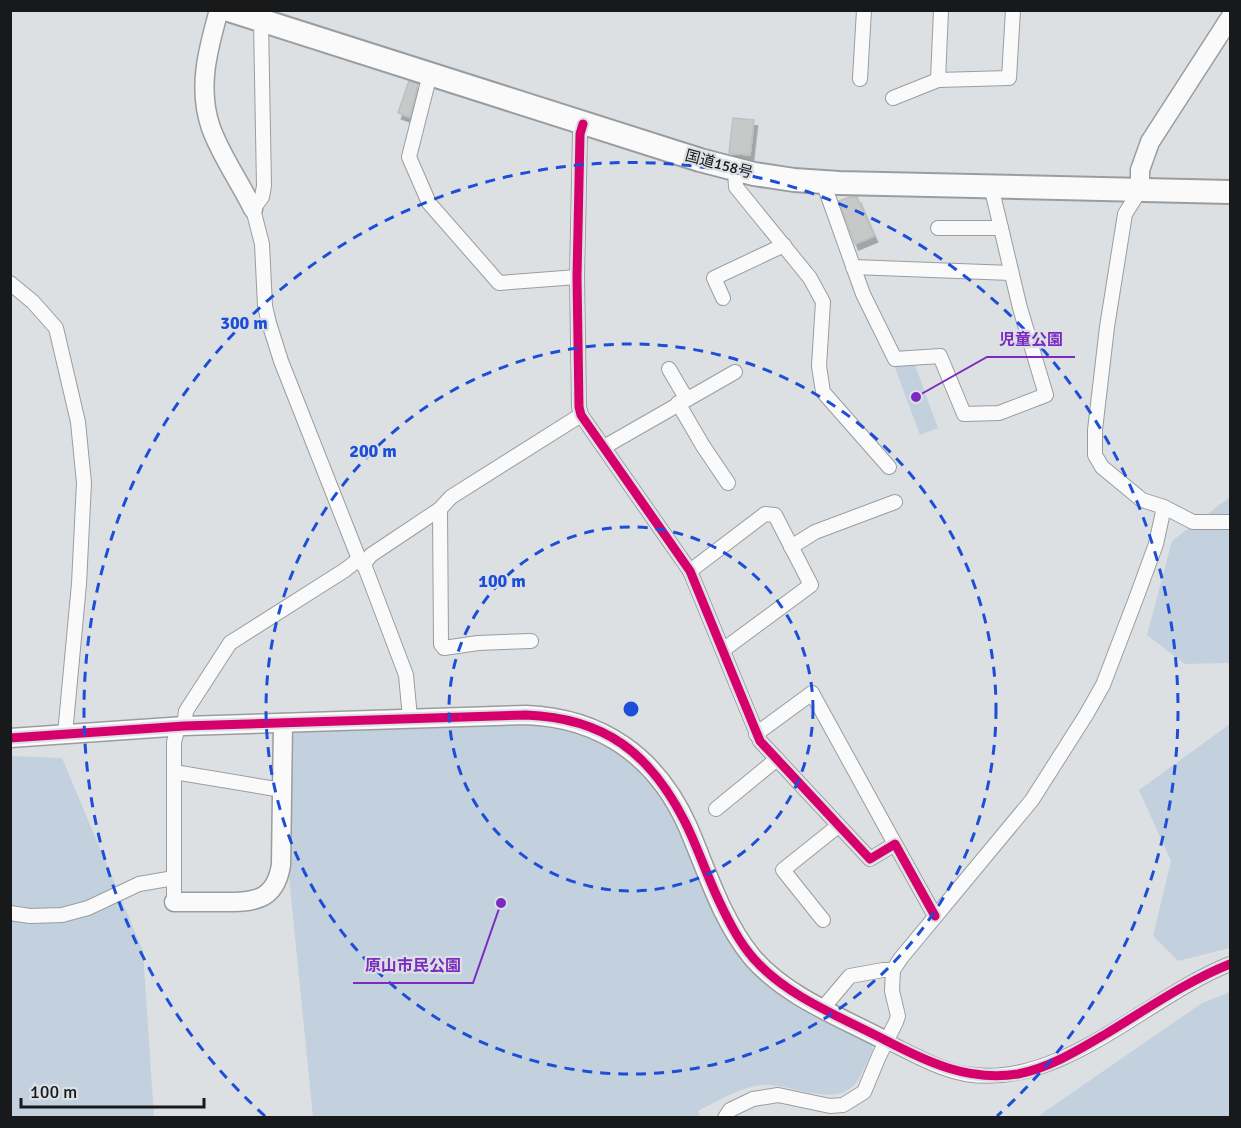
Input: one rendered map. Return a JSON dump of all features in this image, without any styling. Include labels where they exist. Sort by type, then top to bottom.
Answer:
[{"type":"highway","name":"国道158号","points":[[229,10],[583,124],[735,170],[794,180],[822,182],[1230,192]]},
{"type":"street","points":[[219,10],[204,74],[211,128],[254,209],[262,244],[265,306],[269,323],[281,361],[406,675],[410,718]]},
{"type":"street","points":[[860,78],[864,10]]},
{"type":"street","points":[[938,80],[941,10]]},
{"type":"street","points":[[893,98],[938,80],[1009,78],[1013,10]]},
{"type":"street","points":[[1230,18],[1150,142],[1140,170],[1140,190],[1125,214],[1107,327],[1095,430],[1095,455],[1102,467],[1142,500],[1164,507],[1193,522],[1230,522]]},
{"type":"street","points":[[254,209],[262,196],[264,186],[261,22]]},
{"type":"street","points":[[430,74],[409,158],[429,203],[499,283],[577,277]]},
{"type":"street","points":[[583,124],[580,134],[577,277],[581,415],[690,572],[756,734],[870,859],[896,844]]},
{"type":"street","points":[[735,170],[736,187],[810,278],[823,302],[819,366],[823,392],[889,467]]},
{"type":"street","points":[[822,182],[863,294],[896,359],[940,356],[964,414],[999,413],[1046,395],[1020,308],[991,186]]},
{"type":"street","points":[[938,228],[1001,228]]},
{"type":"street","points":[[723,298],[714,278],[784,245]]},
{"type":"street","points":[[853,267],[1011,273]]},
{"type":"street","points":[[10,283],[33,302],[56,328],[78,422],[84,483],[79,584],[65,734]]},
{"type":"street","points":[[669,369],[703,446],[728,483]]},
{"type":"street","points":[[604,447],[735,372]]},
{"type":"street","points":[[283,723],[281,865],[275,884],[270,891],[252,902],[174,902],[174,741],[186,711],[230,643],[361,562],[440,509],[451,496],[581,415]]},
{"type":"street","points":[[791,547],[815,532],[896,502]]},
{"type":"street","points":[[725,1118],[730,1110],[753,1099],[778,1095],[830,1106],[843,1105],[855,1100],[864,1092],[898,1016],[892,991],[893,970],[1032,800],[1065,750],[1097,695],[1156,544],[1164,507]]},
{"type":"street","points":[[440,509],[441,644],[444,648],[478,643],[531,641]]},
{"type":"street","points":[[690,572],[765,514],[775,515],[811,585],[723,650]]},
{"type":"street","points":[[756,734],[812,693],[935,916]]},
{"type":"street","points":[[10,738],[181,727],[410,718],[547,716],[582,724],[618,741],[646,764],[667,789],[686,824],[717,896],[743,945],[754,959],[782,983],[824,1008],[932,1063],[966,1074],[1000,1075],[1032,1071],[1075,1052],[1203,977],[1230,964]]},
{"type":"street","points":[[716,809],[777,759]]},
{"type":"street","points":[[174,772],[282,790]]},
{"type":"street","points":[[823,921],[783,870],[838,826]]},
{"type":"street","points":[[10,913],[30,916],[62,915],[88,908],[139,884],[174,878]]},
{"type":"street","points":[[824,1008],[850,976],[893,970]]},
{"type":"shaded area","points":[[894,365],[915,365],[938,428],[920,435]]},
{"type":"shaded area","points":[[1230,497],[1230,663],[1185,664],[1147,635],[1172,541]]},
{"type":"shaded area","points":[[516,723],[559,728],[589,737],[621,750],[641,769],[658,791],[672,815],[734,946],[871,1042],[873,1049],[853,1086],[844,1092],[823,1094],[774,1085],[754,1086],[729,1095],[698,1111],[700,1117],[313,1117],[288,867],[291,736],[296,731]]},
{"type":"shaded area","points":[[1230,724],[1230,948],[1178,961],[1153,936],[1171,861],[1139,790]]},
{"type":"shaded area","points":[[11,756],[62,758],[143,951],[154,1117],[11,1118]]},
{"type":"shaded area","points":[[1230,992],[1230,1117],[1037,1117],[1202,1003]]},
{"type":"building","points":[[409,81],[418,84],[410,117],[398,113]]},
{"type":"building","points":[[733,118],[754,120],[750,155],[729,153]]},
{"type":"building","points":[[857,197],[874,236],[855,244],[839,201]]},
{"type":"cycle path","points":[[583,124],[580,134],[577,277],[581,415],[690,571],[760,741],[870,859],[895,844],[935,916]]},
{"type":"cycle path","points":[[10,738],[184,726],[526,715],[579,723],[602,732],[622,744],[656,777],[685,822],[735,931],[754,959],[768,972],[799,995],[833,1014],[917,1056],[965,1073],[1000,1076],[1018,1074],[1052,1063],[1094,1041],[1182,988],[1230,964]]},
{"type":"place","name":"児童公園","points":[[916,397]]},
{"type":"place","name":"原山市民公園","points":[[501,903]]}]
